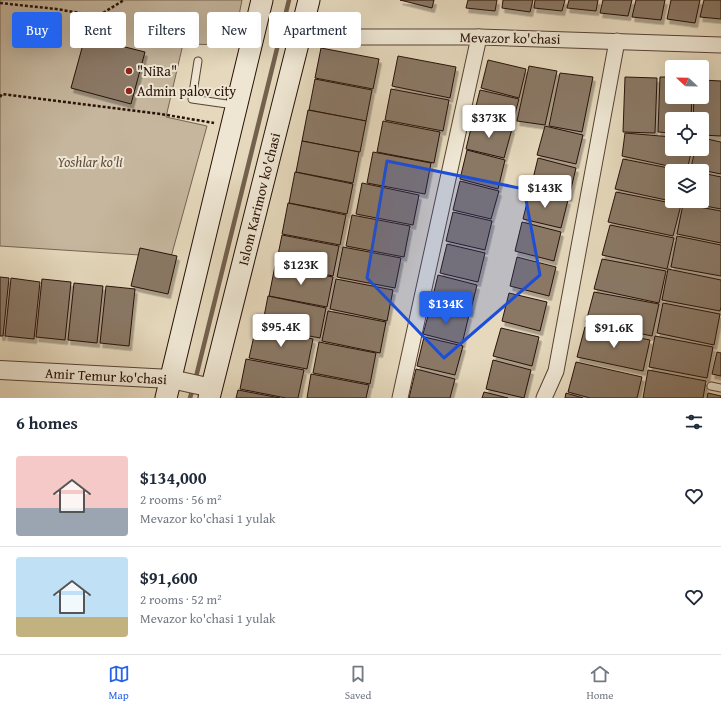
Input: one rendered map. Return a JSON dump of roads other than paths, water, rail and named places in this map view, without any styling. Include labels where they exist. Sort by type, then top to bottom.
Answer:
[{"type":"main road","points":[[168,389],[262,0]]},
{"type":"main road","name":"Islom Karimov ko'chasi","points":[[306,12],[309,0]]},
{"type":"main road","name":"Islom Karimov ko'chasi","points":[[210,393],[297,48]]},
{"type":"street","name":"Mevazor ko'chasi","points":[[361,37],[479,37],[721,45]]},
{"type":"street","points":[[400,398],[479,37]]},
{"type":"street","points":[[544,398],[556,371],[617,41]]},
{"type":"street","name":"Amir Temur ko'chasi","points":[[0,370],[210,393]]},
{"type":"lane","points":[[198,61],[192,99],[236,106]]},
{"type":"lane","points":[[711,386],[721,388]]},
{"type":"waterway","points":[[195,381],[289,0]]},
{"type":"waterway","points":[[190,398],[193,388]]},
{"type":"place","name":"\"NiRa\"","points":[[129,71]]},
{"type":"place","name":"Admin palov city","points":[[129,91]]},
{"type":"park label","name":"Yoshlar ko'li","points":[[90,162]]}]
